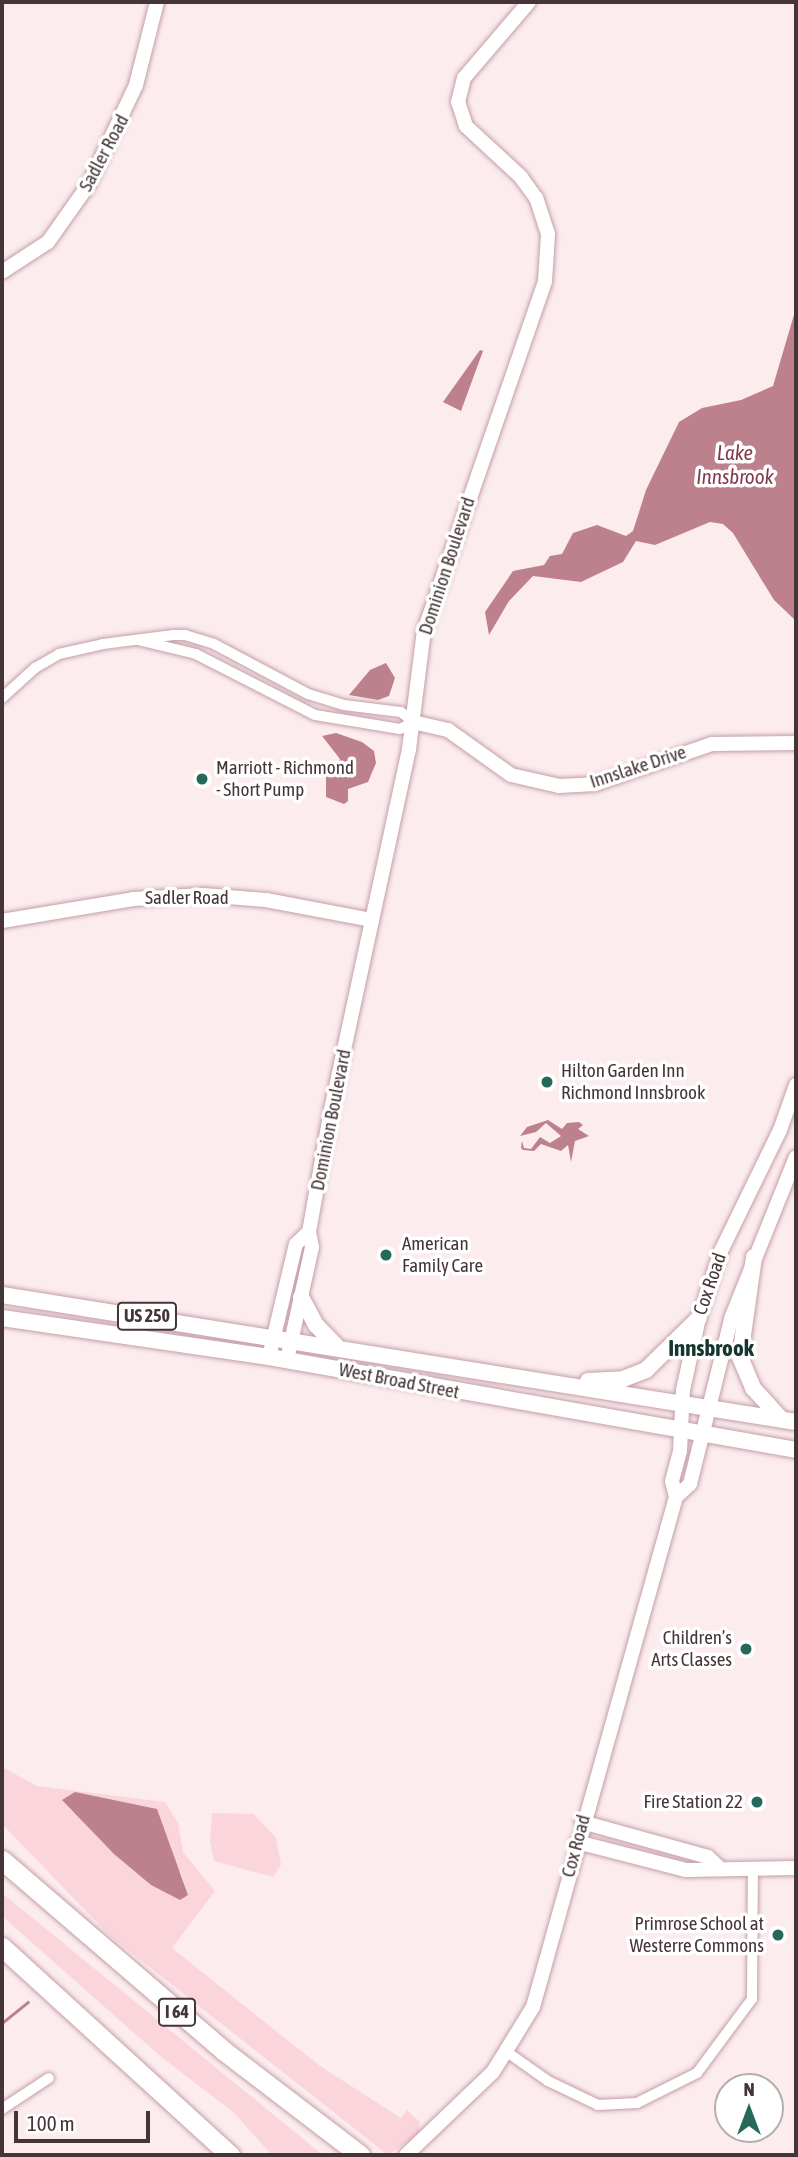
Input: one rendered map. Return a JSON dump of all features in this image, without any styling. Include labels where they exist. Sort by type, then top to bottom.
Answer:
[{"type":"highway","name":"I 64","points":[[2,1860],[224,2051],[360,2155]]},
{"type":"highway","points":[[2,1947],[230,2155]]},
{"type":"main road","points":[[754,1257],[740,1357],[752,1388],[789,1421]]},
{"type":"main road","name":"West Broad Street","points":[[2,1294],[789,1421]]},
{"type":"main road","points":[[301,1297],[316,1325],[336,1346]]},
{"type":"main road","name":"West Broad Street","points":[[2,1318],[269,1357],[796,1450]]},
{"type":"main road","points":[[570,1385],[623,1379],[646,1370],[699,1318]]},
{"type":"street","name":"Sadler Road","points":[[2,272],[48,242],[89,184],[136,85],[157,2]]},
{"type":"street","name":"Dominion Boulevard","points":[[287,1360],[312,1247],[309,1232],[414,722],[427,617],[545,281],[548,234],[536,198],[521,177],[466,126],[458,102],[464,78],[529,2]]},
{"type":"street","name":"Innslake Drive","points":[[2,698],[35,668],[60,654],[173,635],[200,639],[308,694],[344,705],[401,712],[414,722],[448,730],[511,775],[559,786],[595,784],[712,744],[796,743]]},
{"type":"street","name":"Innslake Drive","points":[[138,640],[196,654],[315,715],[400,729],[414,722]]},
{"type":"street","name":"Sadler Road","points":[[2,921],[133,899],[203,895],[266,901],[372,920]]},
{"type":"street","name":"Cox Road","points":[[410,2151],[476,2092],[507,2052],[539,1990],[582,1822],[676,1497],[672,1481],[681,1431],[682,1404],[699,1318],[721,1251],[795,1095]]},
{"type":"street","name":"Cox Road","points":[[676,1497],[690,1484],[732,1316],[796,1157]]},
{"type":"street","name":"Dominion Boulevard","points":[[269,1357],[296,1244],[309,1232]]},
{"type":"street","points":[[582,1822],[708,1857],[720,1869]]},
{"type":"street","points":[[577,1842],[686,1870],[753,1871],[796,1868]]},
{"type":"street","points":[[507,2052],[548,2081],[598,2105],[637,2103],[697,2073],[752,2000],[753,1871]]},
{"type":"street","points":[[2,2109],[49,2078]]},
{"type":"shaded area","points":[[2,1767],[37,1786],[165,1802],[178,1823],[183,1852],[215,1891],[172,1948],[320,2066],[401,2118],[407,2110],[420,2122],[419,2133],[388,2155],[110,1936],[2,1824]],"holes":[[[63,1801],[181,1872],[188,1895],[151,1885]]]},
{"type":"shaded area","points":[[212,1813],[254,1814],[276,1838],[281,1865],[273,1877],[214,1861],[210,1841]]},
{"type":"shaded area","points":[[2,1893],[323,2155],[272,2155],[233,2112],[160,2056],[2,1916]]},
{"type":"water","name":"Lake Innsbrook","points":[[796,308],[796,621],[774,600],[733,533],[723,524],[710,522],[655,545],[636,541],[623,562],[581,582],[533,576],[509,601],[489,635],[485,612],[513,571],[544,565],[550,556],[562,554],[573,533],[597,525],[626,536],[633,531],[646,490],[679,422],[702,408],[741,400],[773,386]]},
{"type":"water","points":[[480,350],[483,351],[461,411],[443,402]]},
{"type":"water","points":[[386,663],[395,678],[389,696],[378,700],[349,695],[370,670]]},
{"type":"water","points":[[336,733],[362,742],[374,751],[376,763],[368,782],[348,789],[348,801],[344,804],[326,797],[326,768],[336,766],[340,759],[322,736]]},
{"type":"water","points":[[548,1120],[562,1129],[567,1123],[579,1122],[583,1125],[578,1129],[589,1136],[575,1141],[571,1162],[568,1145],[561,1151],[541,1144],[534,1151],[521,1148],[522,1141],[524,1148],[531,1149],[540,1137],[550,1143],[561,1136],[546,1123],[536,1132],[520,1136],[527,1127]]},
{"type":"water","points":[[75,1792],[157,1809],[188,1895],[180,1900],[151,1885],[114,1854],[62,1800]]},
{"type":"waterway","points":[[2,2023],[28,2002]]},
{"type":"place","name":"Marriott - Richmond - Short Pump","points":[[202,779]]},
{"type":"place","name":"Hilton Garden Inn Richmond Innsbrook","points":[[547,1082]]},
{"type":"place","name":"American Family Care","points":[[386,1255]]},
{"type":"place","name":"Children’s Arts Classes","points":[[746,1649]]},
{"type":"place","name":"Fire Station 22","points":[[757,1802]]},
{"type":"place","name":"Primrose School at Westerre Commons","points":[[778,1935]]},
{"type":"district","name":"Innsbrook","points":[[711,1348]]}]
